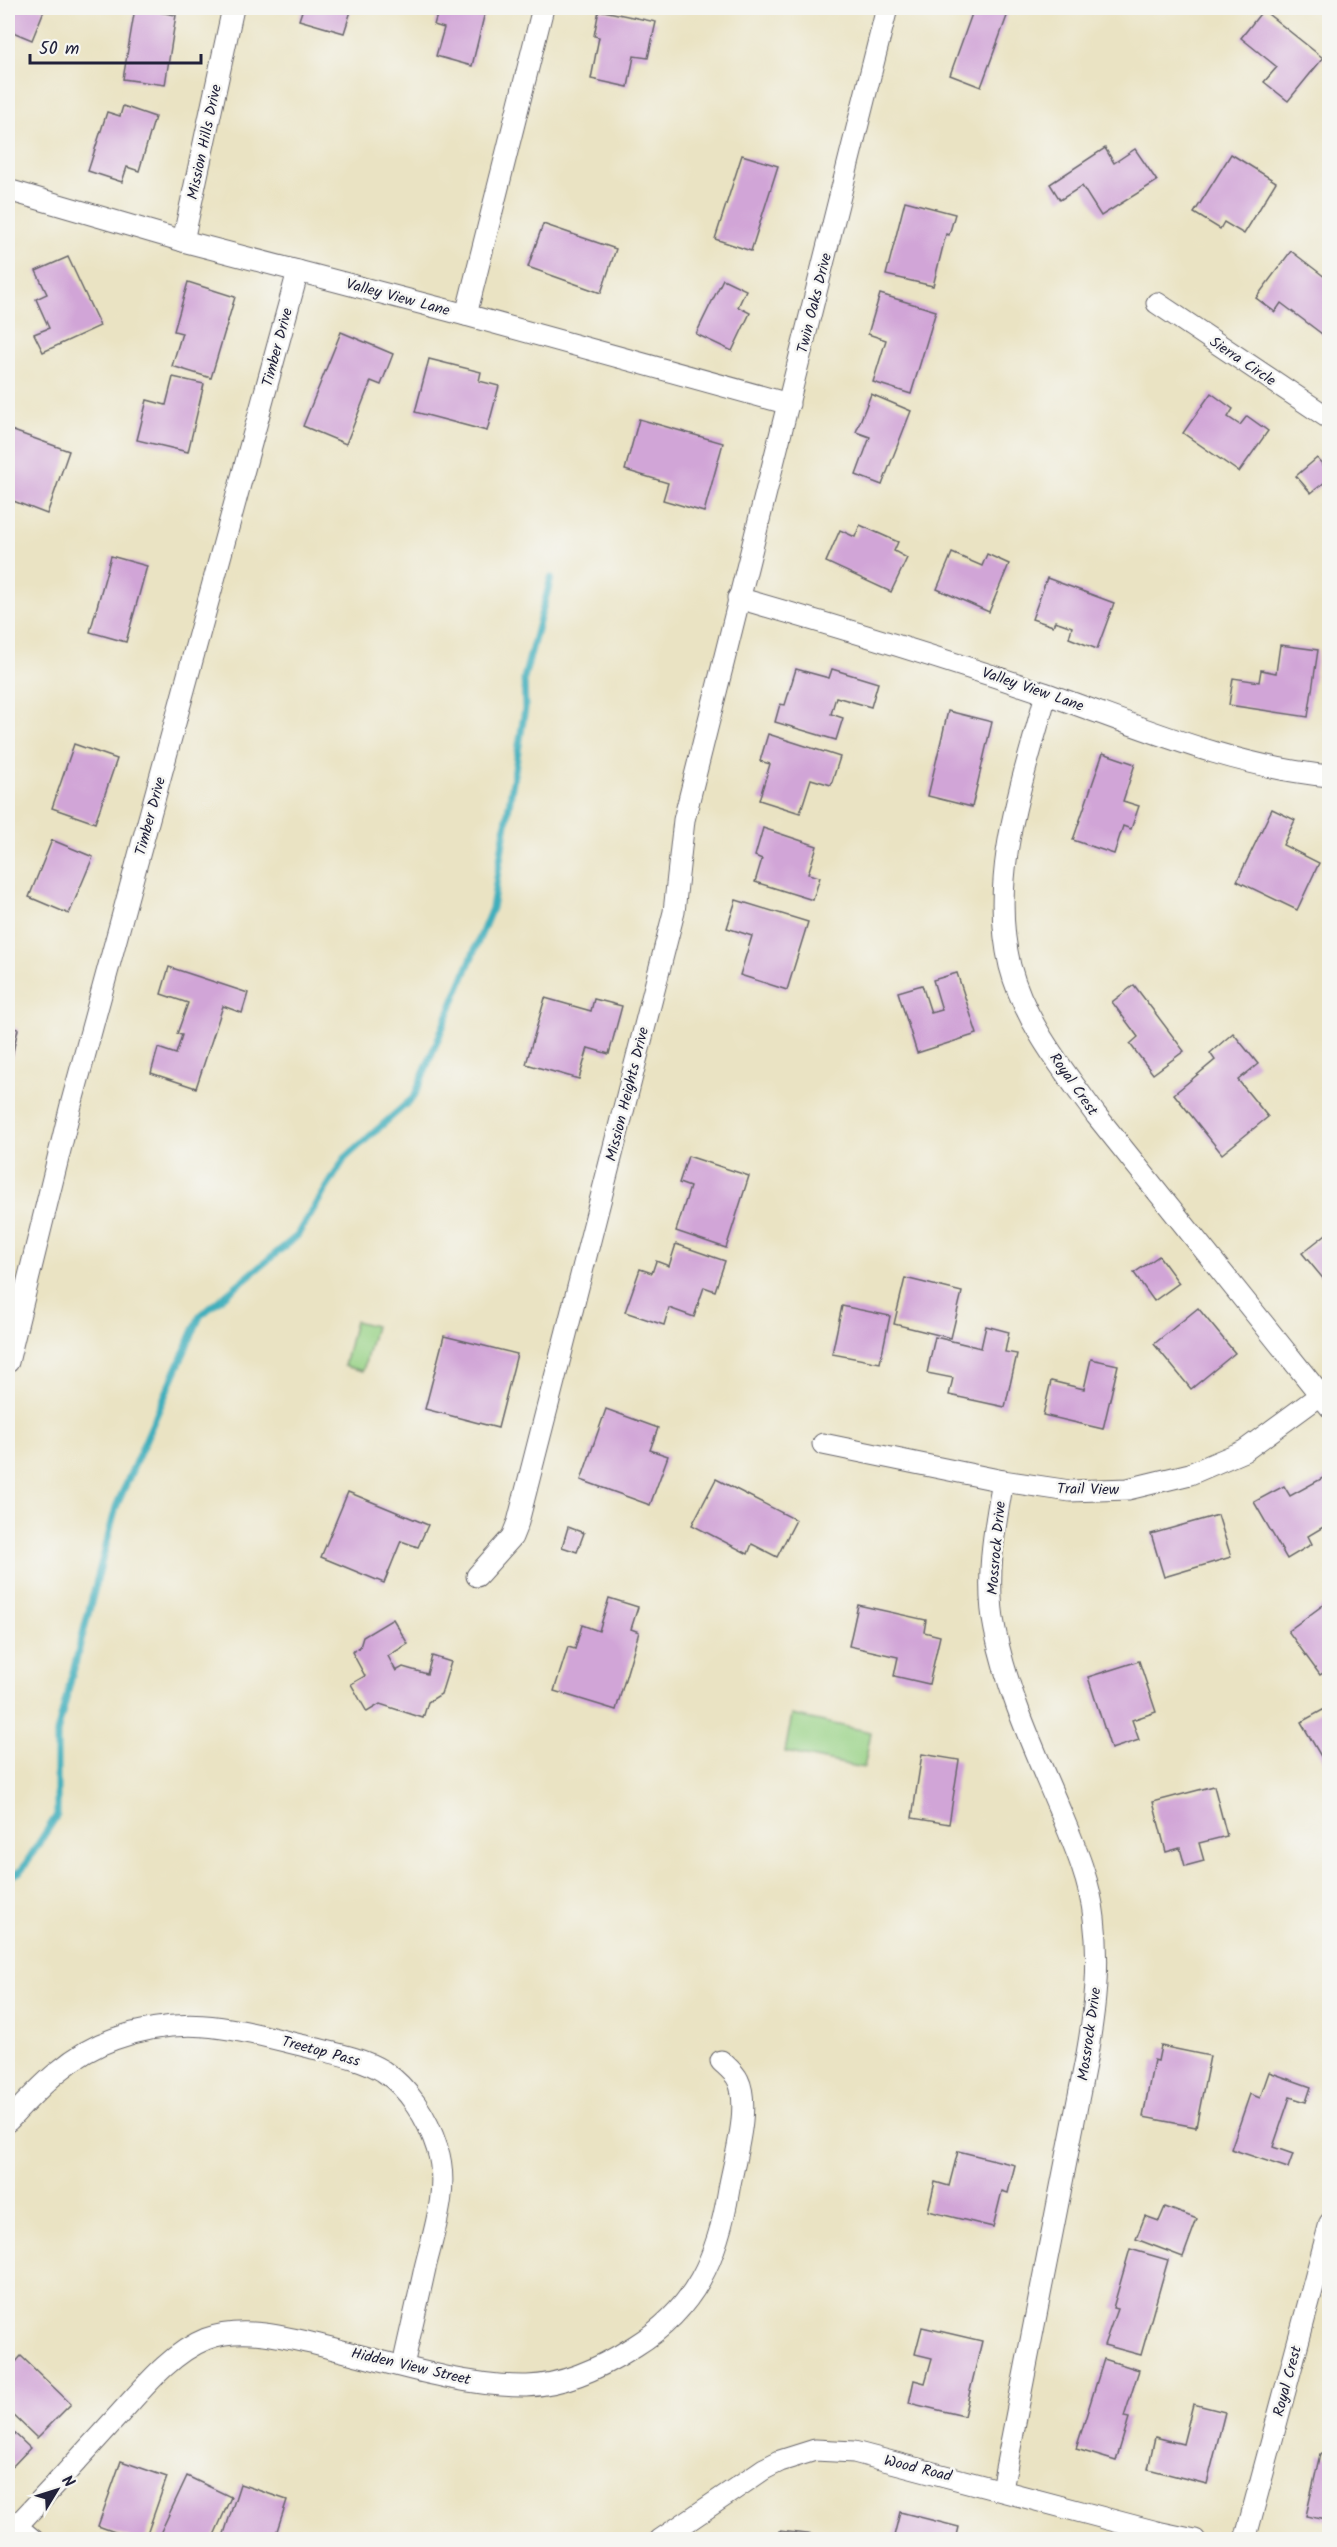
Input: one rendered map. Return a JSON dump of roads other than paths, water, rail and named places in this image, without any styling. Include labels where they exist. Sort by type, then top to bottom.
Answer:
[{"type":"street","name":"Mission Hills Drive","points":[[183,241],[233,8]]},
{"type":"street","points":[[466,315],[543,8]]},
{"type":"street","name":"Twin Oaks Drive","points":[[738,598],[789,404],[886,8]]},
{"type":"street","name":"Valley View Lane","points":[[8,190],[183,241],[466,315],[789,404]]},
{"type":"street","name":"Timber Drive","points":[[8,1362],[71,1105],[298,271]]},
{"type":"street","name":"Sierra Circle","points":[[1156,303],[1329,419]]},
{"type":"street","name":"Valley View Lane","points":[[738,598],[935,656],[1222,755],[1329,776]]},
{"type":"street","name":"Mission Heights Drive","points":[[477,1576],[512,1537],[518,1522],[674,912],[684,820],[738,598]]},
{"type":"street","name":"Royal Crest","points":[[1046,694],[1013,820],[1003,875],[1003,906],[1009,957],[1023,1000],[1045,1042],[1096,1115],[1326,1397]]},
{"type":"street","name":"Trail View","points":[[823,1444],[1003,1481],[1070,1491],[1128,1489],[1158,1484],[1218,1464],[1244,1451],[1326,1397]]},
{"type":"street","name":"Mossrock Drive","points":[[1002,2490],[1096,2006],[1098,1966],[1094,1917],[1084,1874],[1022,1722],[994,1629],[990,1595],[992,1559],[1003,1481]]},
{"type":"street","name":"Treetop Pass","points":[[8,2121],[49,2079],[76,2057],[112,2039],[148,2029],[185,2025],[223,2026],[358,2059],[384,2072],[407,2092],[425,2119],[438,2149],[441,2176],[440,2206],[403,2366]]},
{"type":"street","name":"Hidden View Street","points":[[12,2531],[167,2366],[206,2339],[238,2333],[278,2335],[463,2380],[528,2386],[572,2377],[610,2362],[644,2340],[675,2316],[702,2275],[720,2236],[744,2106],[738,2080],[721,2061]]},
{"type":"street","name":"Royal Crest","points":[[1245,2540],[1329,2223]]},
{"type":"street","name":"Wood Road","points":[[660,2540],[764,2469],[780,2461],[815,2450],[854,2452],[1195,2540]]},
{"type":"street","points":[[12,2531],[33,2540]]},
{"type":"waterway","points":[[8,1877],[21,1871],[57,1815],[57,1733],[116,1507],[200,1316],[297,1236],[345,1158],[414,1097],[492,908],[525,709],[524,678],[551,578]]}]
